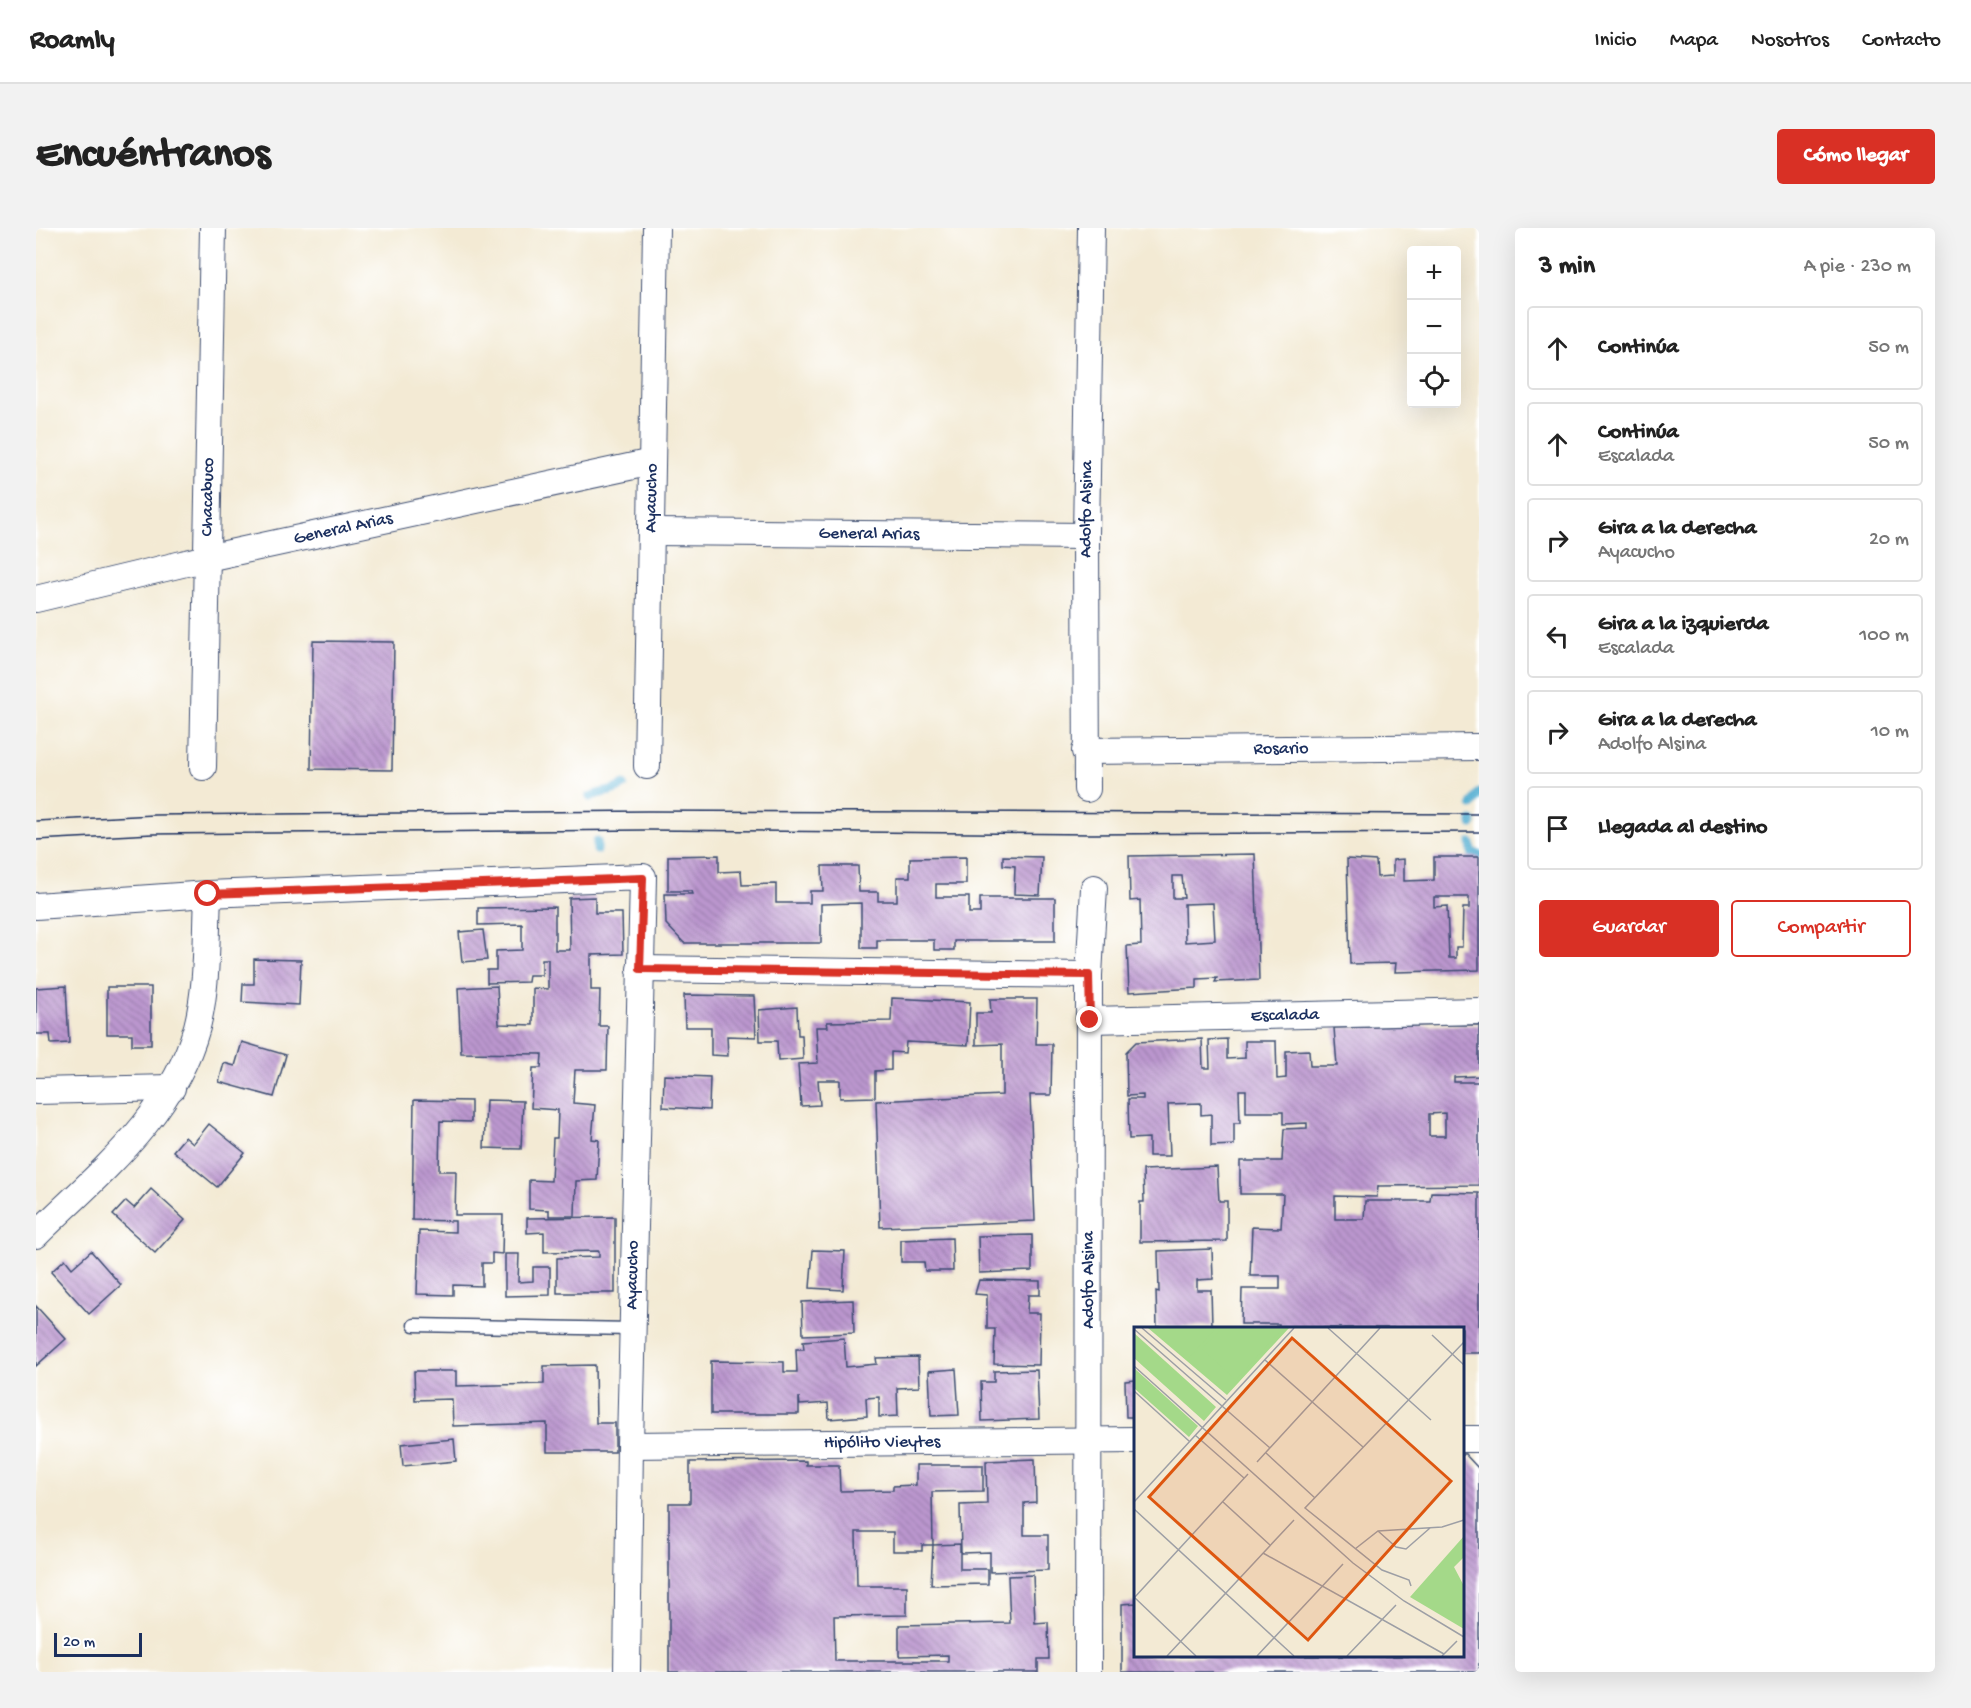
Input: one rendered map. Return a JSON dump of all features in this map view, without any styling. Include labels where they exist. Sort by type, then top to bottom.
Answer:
[{"type":"street","name":"Chacabuco","points":[[203,767],[213,228]]},
{"type":"street","name":"Ayacucho","points":[[647,766],[656,228]]},
{"type":"street","name":"Adolfo Alsina","points":[[1087,789],[1085,751],[1086,536],[1091,228]]},
{"type":"street","name":"General Arias","points":[[36,600],[207,558],[652,462]]},
{"type":"street","name":"General Arias","points":[[651,532],[1086,536]]},
{"type":"street","name":"Rosario","points":[[1085,751],[1479,747]]},
{"type":"street","name":"Ayacucho","points":[[208,894],[643,878],[632,1329],[627,1672]]},
{"type":"street","name":"Adolfo Alsina","points":[[1088,1672],[1089,975],[1094,888]]},
{"type":"street","points":[[36,906],[208,894],[204,985],[199,1016],[186,1059],[172,1088],[152,1116],[121,1151],[36,1235]]},
{"type":"street","points":[[640,969],[1089,975]]},
{"type":"street","name":"Escalada","points":[[1090,1020],[1479,1011]]},
{"type":"street","points":[[36,1091],[172,1088]]},
{"type":"street","name":"Hipólito Vieytes","points":[[630,1444],[1134,1440]]},
{"type":"lane","points":[[414,1325],[632,1329]]},
{"type":"building","points":[[313,641],[394,642],[392,770],[311,769]]},
{"type":"building","points":[[1255,854],[1259,980],[1215,982],[1217,978],[1197,979],[1197,988],[1129,992],[1127,946],[1141,945],[1140,900],[1130,901],[1129,856]],"holes":[[[1173,876],[1182,876],[1184,898],[1173,898]],[[1213,903],[1215,940],[1185,942],[1184,904]]]},
{"type":"building","points":[[719,855],[719,872],[741,871],[742,885],[776,884],[776,903],[810,903],[810,891],[823,891],[822,866],[858,866],[859,892],[878,892],[878,901],[897,901],[897,877],[910,877],[910,858],[966,857],[966,884],[936,884],[936,897],[969,897],[969,913],[980,913],[980,898],[1055,898],[1055,941],[954,941],[954,950],[934,950],[934,940],[877,940],[877,948],[861,948],[861,903],[821,904],[821,943],[684,943],[666,924],[665,894],[692,894],[691,891],[668,891],[668,856]]},
{"type":"building","points":[[1003,856],[1042,857],[1040,895],[1014,894],[1015,866],[1003,865]]},
{"type":"building","points":[[1434,857],[1479,857],[1479,970],[1395,972],[1396,963],[1350,964],[1347,859],[1376,861],[1377,877],[1393,876],[1393,860],[1404,859],[1404,881],[1434,880]],"holes":[[[1434,897],[1469,897],[1469,908],[1463,908],[1462,947],[1456,947],[1456,958],[1449,958],[1447,906],[1434,907]]]},
{"type":"building","points":[[595,897],[595,913],[622,913],[623,954],[591,955],[591,990],[600,990],[599,1026],[608,1026],[607,1070],[575,1070],[573,1103],[595,1105],[592,1139],[599,1140],[597,1180],[576,1181],[575,1216],[549,1216],[549,1210],[529,1209],[529,1180],[551,1181],[553,1138],[557,1138],[558,1110],[531,1108],[533,1068],[541,1068],[542,1054],[461,1053],[458,988],[497,986],[499,1024],[533,1025],[533,988],[548,989],[548,959],[542,959],[542,975],[529,975],[528,982],[487,983],[487,970],[496,970],[496,951],[522,950],[522,924],[478,925],[478,908],[555,907],[555,950],[570,950],[569,898]]},
{"type":"building","points":[[483,930],[487,960],[462,962],[459,932]]},
{"type":"building","points":[[254,959],[301,960],[299,1005],[242,1002],[243,984],[254,984]]},
{"type":"building","points":[[66,986],[69,1043],[51,1044],[50,1034],[36,1034],[36,988]]},
{"type":"building","points":[[107,987],[151,987],[151,1045],[132,1045],[132,1034],[107,1034]]},
{"type":"building","points":[[684,995],[754,996],[756,1037],[727,1036],[728,1056],[711,1055],[711,1027],[685,1027]]},
{"type":"building","points":[[892,998],[970,1002],[968,1045],[906,1042],[905,1053],[891,1052],[891,1070],[875,1071],[875,1097],[840,1098],[840,1080],[818,1080],[820,1105],[801,1106],[798,1064],[818,1063],[816,1027],[828,1027],[827,1022],[891,1021]]},
{"type":"building","points":[[990,999],[1037,999],[1036,1044],[1052,1044],[1051,1095],[1030,1095],[1035,1221],[880,1227],[876,1101],[1002,1095],[1002,1044],[976,1045],[976,1013],[991,1013]]},
{"type":"building","points":[[797,1007],[798,1035],[802,1035],[803,1059],[778,1061],[777,1041],[760,1041],[759,1010]]},
{"type":"building","points":[[1479,1025],[1479,1076],[1454,1077],[1454,1082],[1479,1082],[1479,1185],[1378,1186],[1377,1197],[1335,1196],[1335,1219],[1364,1219],[1365,1201],[1430,1201],[1431,1192],[1479,1193],[1479,1353],[1464,1353],[1464,1327],[1279,1327],[1279,1324],[1241,1324],[1242,1289],[1280,1289],[1280,1276],[1250,1276],[1252,1227],[1281,1228],[1283,1194],[1240,1194],[1240,1161],[1282,1161],[1284,1129],[1307,1128],[1307,1123],[1283,1124],[1283,1112],[1246,1112],[1246,1090],[1239,1090],[1240,1123],[1234,1123],[1234,1145],[1211,1146],[1211,1114],[1201,1115],[1201,1103],[1168,1104],[1170,1156],[1149,1156],[1149,1138],[1129,1139],[1128,1099],[1143,1099],[1143,1095],[1127,1096],[1126,1052],[1136,1042],[1202,1039],[1203,1068],[1210,1068],[1209,1040],[1227,1039],[1227,1059],[1245,1058],[1245,1041],[1276,1041],[1277,1079],[1286,1078],[1286,1051],[1309,1050],[1310,1066],[1337,1066],[1334,1028]],"holes":[[[1445,1113],[1445,1136],[1429,1136],[1429,1114]]]},
{"type":"building","points":[[242,1042],[286,1055],[274,1097],[219,1082],[224,1063],[235,1066]]},
{"type":"building","points":[[664,1075],[710,1077],[709,1110],[663,1107]]},
{"type":"building","points":[[414,1100],[471,1101],[471,1122],[440,1121],[439,1171],[456,1171],[455,1215],[503,1215],[502,1254],[492,1253],[492,1263],[482,1263],[482,1286],[453,1285],[453,1295],[417,1294],[419,1231],[455,1232],[455,1221],[412,1220]]},
{"type":"building","points":[[486,1100],[523,1101],[521,1149],[484,1148]]},
{"type":"building","points":[[209,1124],[245,1153],[217,1187],[173,1151],[185,1137],[193,1144]]},
{"type":"building","points":[[1217,1167],[1219,1201],[1227,1201],[1227,1241],[1140,1242],[1140,1202],[1144,1202],[1143,1170]]},
{"type":"building","points":[[151,1189],[185,1220],[155,1253],[113,1215],[126,1201],[134,1208]]},
{"type":"building","points":[[615,1217],[615,1293],[557,1293],[557,1258],[599,1257],[599,1251],[544,1252],[544,1232],[527,1233],[527,1218]]},
{"type":"building","points":[[1032,1235],[1032,1271],[979,1273],[978,1236]]},
{"type":"building","points":[[952,1238],[953,1271],[925,1271],[924,1262],[901,1262],[901,1240]]},
{"type":"building","points":[[1212,1249],[1213,1279],[1197,1280],[1197,1290],[1211,1290],[1212,1326],[1157,1327],[1158,1251]]},
{"type":"building","points":[[813,1250],[845,1251],[843,1290],[810,1288]]},
{"type":"building","points":[[91,1251],[121,1285],[89,1314],[51,1272],[65,1259],[72,1268]]},
{"type":"building","points":[[505,1254],[519,1254],[518,1282],[533,1281],[533,1267],[550,1267],[550,1295],[505,1296]]},
{"type":"building","points":[[979,1280],[1040,1281],[1040,1295],[1028,1295],[1027,1313],[1040,1313],[1039,1365],[994,1364],[995,1329],[987,1329],[987,1295],[975,1294]]},
{"type":"building","points":[[853,1300],[854,1333],[803,1335],[802,1302]]},
{"type":"building","points":[[36,1306],[66,1339],[36,1366]]},
{"type":"building","points":[[844,1338],[846,1367],[877,1364],[876,1358],[918,1357],[919,1387],[897,1388],[898,1416],[879,1417],[879,1397],[866,1398],[867,1416],[829,1419],[828,1403],[800,1405],[799,1397],[799,1414],[711,1414],[711,1361],[784,1362],[784,1372],[797,1372],[796,1349],[804,1349],[803,1341]]},
{"type":"building","points":[[595,1365],[596,1423],[615,1423],[615,1452],[547,1452],[547,1423],[453,1426],[452,1399],[415,1400],[414,1371],[456,1371],[456,1386],[544,1384],[544,1366]]},
{"type":"building","points":[[956,1369],[959,1415],[931,1416],[929,1371]]},
{"type":"building","points":[[1037,1370],[1039,1419],[982,1421],[981,1382],[994,1382],[994,1371]]},
{"type":"building","points":[[1134,1380],[1134,1417],[1126,1417],[1125,1381]]},
{"type":"building","points":[[454,1439],[456,1461],[403,1466],[401,1444]]},
{"type":"building","points":[[1464,1454],[1479,1469],[1479,1672],[1122,1672],[1122,1604],[1134,1603],[1134,1657],[1464,1657]]},
{"type":"building","points":[[1035,1459],[1036,1502],[1024,1503],[1024,1535],[1048,1535],[1048,1570],[990,1572],[990,1552],[961,1553],[960,1505],[987,1504],[986,1461]]},
{"type":"building","points":[[806,1461],[806,1465],[839,1465],[840,1491],[893,1490],[893,1486],[916,1485],[916,1465],[983,1465],[983,1491],[932,1492],[933,1545],[922,1545],[922,1551],[893,1551],[893,1532],[856,1532],[857,1586],[907,1586],[907,1615],[834,1616],[835,1661],[948,1661],[948,1655],[899,1656],[899,1625],[1010,1623],[1008,1576],[1033,1575],[1035,1623],[1048,1622],[1049,1659],[1038,1659],[1038,1672],[669,1672],[669,1503],[690,1503],[690,1462]]},
{"type":"building","points":[[960,1544],[960,1569],[988,1569],[988,1584],[931,1585],[933,1545]]},
{"type":"waterway","points":[[590,797],[624,785]]},
{"type":"waterway","points":[[1472,805],[1479,793]]},
{"type":"waterway","points":[[597,841],[597,850]]},
{"type":"waterway","points":[[1471,843],[1472,853],[1479,855]]},
{"type":"tram line","points":[[36,821],[154,815],[648,811],[1479,814]]},
{"type":"tram line","points":[[36,840],[153,834],[646,830],[1092,834],[1479,832]]},
{"type":"route","points":[[208,894],[643,878],[640,969],[1089,975],[1090,1020]]}]
